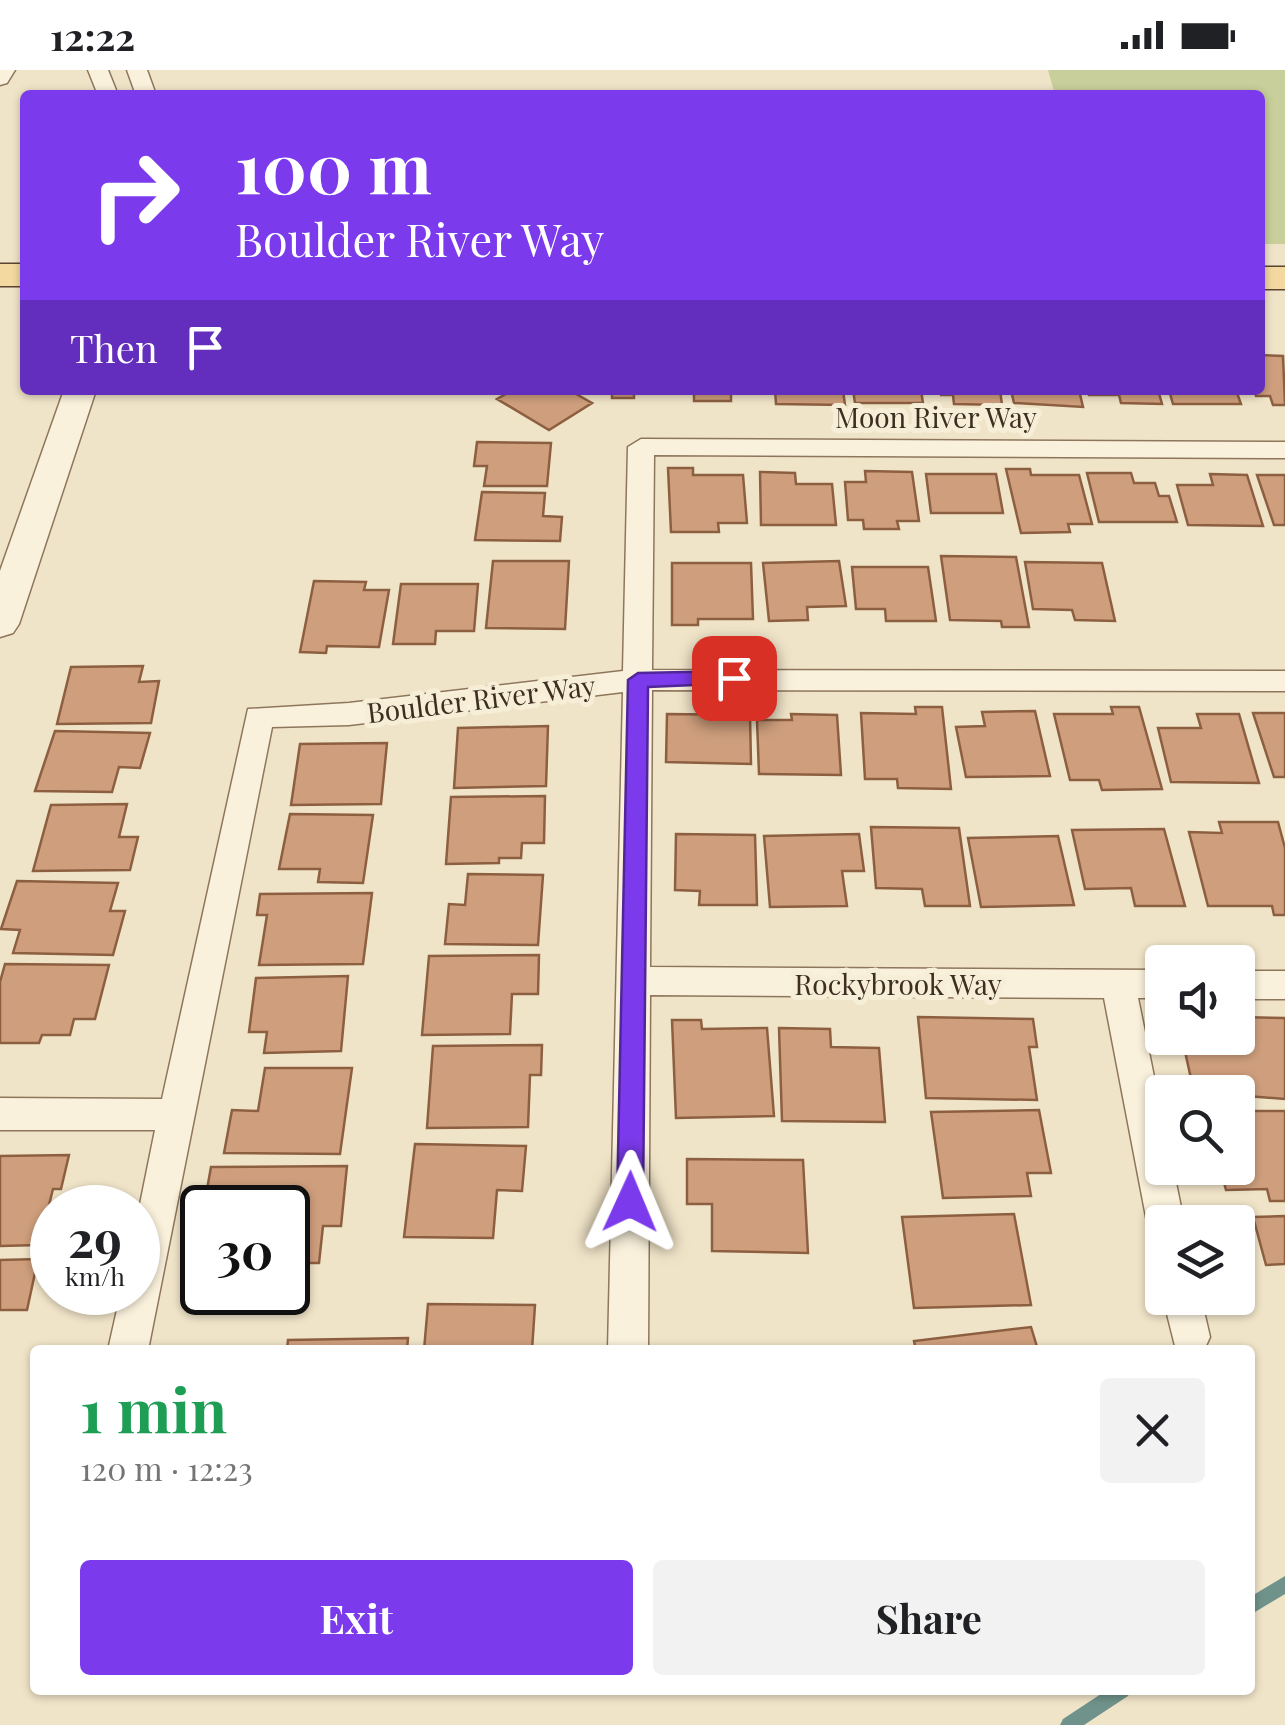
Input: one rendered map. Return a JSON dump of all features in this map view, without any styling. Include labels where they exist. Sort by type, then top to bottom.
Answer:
[{"type":"street","points":[[0,79],[4,70]]},
{"type":"street","points":[[0,624],[78,395]]},
{"type":"street","name":"Moon River Way","points":[[638,680],[641,446],[1285,450]]},
{"type":"street","points":[[628,1345],[638,680]]},
{"type":"street","name":"Boulder River Way","points":[[176,1115],[260,717],[367,712],[638,680],[1285,681]]},
{"type":"street","name":"Rockybrook Way","points":[[633,981],[1145,984]]},
{"type":"street","points":[[1118,984],[1163,1205]]},
{"type":"street","points":[[1255,985],[1285,985]]},
{"type":"street","points":[[0,1114],[176,1115],[129,1345]]},
{"type":"street","points":[[1185,1315],[1190,1337]]},
{"type":"green space","points":[[1048,70],[1285,70],[1285,244],[1265,244],[1265,90],[1054,90]]},
{"type":"building","points":[[1265,355],[1283,356],[1285,405],[1273,405],[1270,396],[1256,396],[1265,395]]},
{"type":"building","points":[[504,395],[578,395],[592,403],[549,430],[497,399]]},
{"type":"building","points":[[612,395],[634,395],[634,398]]},
{"type":"building","points":[[694,395],[731,395],[731,401],[694,401]]},
{"type":"building","points":[[775,395],[844,395],[845,405],[776,404]]},
{"type":"building","points":[[854,395],[922,395],[923,403],[855,403]]},
{"type":"building","points":[[953,395],[1001,395],[1002,405],[954,404]]},
{"type":"building","points":[[1012,395],[1080,395],[1083,407],[1014,403]]},
{"type":"building","points":[[1119,395],[1159,395],[1162,404],[1121,403]]},
{"type":"building","points":[[1170,395],[1238,395],[1241,404],[1173,404]]},
{"type":"building","points":[[477,442],[551,443],[547,486],[484,486],[487,466],[474,466]]},
{"type":"building","points":[[668,468],[693,468],[693,475],[743,475],[747,523],[718,523],[719,532],[671,532]]},
{"type":"building","points":[[1006,469],[1030,469],[1031,475],[1079,475],[1092,524],[1068,524],[1070,532],[1021,533]]},
{"type":"building","points":[[865,471],[912,472],[919,521],[897,521],[899,529],[864,529],[863,520],[848,520],[845,482],[866,482]]},
{"type":"building","points":[[760,472],[795,473],[796,484],[832,484],[836,525],[761,525]]},
{"type":"building","points":[[1087,473],[1131,473],[1134,483],[1155,483],[1159,496],[1169,496],[1177,522],[1099,522]]},
{"type":"building","points":[[926,474],[996,474],[1003,513],[931,513]]},
{"type":"building","points":[[1210,474],[1247,475],[1263,526],[1188,525],[1177,485],[1213,485]]},
{"type":"building","points":[[1257,475],[1285,475],[1285,525],[1274,525]]},
{"type":"building","points":[[482,492],[545,493],[543,516],[562,517],[560,541],[475,540]]},
{"type":"building","points":[[941,556],[1016,557],[1029,627],[1002,627],[1001,621],[950,620]]},
{"type":"building","points":[[493,561],[569,561],[565,629],[486,628]]},
{"type":"building","points":[[839,561],[846,606],[807,607],[808,620],[769,621],[763,563]]},
{"type":"building","points":[[1025,562],[1102,563],[1115,621],[1075,620],[1072,610],[1033,609]]},
{"type":"building","points":[[672,563],[751,563],[753,619],[698,619],[698,625],[672,625]]},
{"type":"building","points":[[852,567],[928,567],[936,621],[886,621],[885,609],[856,609]]},
{"type":"building","points":[[314,581],[366,582],[364,590],[389,590],[379,647],[327,646],[326,653],[300,652]]},
{"type":"building","points":[[401,584],[478,584],[474,631],[436,631],[435,644],[393,644]]},
{"type":"building","points":[[143,666],[139,682],[159,681],[151,723],[57,724],[71,667]]},
{"type":"building","points":[[915,707],[942,707],[951,789],[898,788],[897,779],[865,779],[861,713],[916,714]]},
{"type":"building","points":[[1111,707],[1139,707],[1162,789],[1102,790],[1099,780],[1070,780],[1054,714],[1113,714]]},
{"type":"building","points":[[1035,711],[1050,776],[966,777],[956,727],[985,726],[982,712]]},
{"type":"building","points":[[1253,713],[1285,713],[1285,777],[1274,777]]},
{"type":"building","points":[[667,714],[750,715],[751,764],[666,762]]},
{"type":"building","points":[[791,714],[837,715],[841,775],[759,774],[757,720],[792,720]]},
{"type":"building","points":[[1197,714],[1239,714],[1259,783],[1171,782],[1158,728],[1201,728]]},
{"type":"building","points":[[548,726],[546,786],[454,788],[458,728]]},
{"type":"building","points":[[55,731],[150,733],[140,768],[119,767],[112,792],[35,791]]},
{"type":"building","points":[[387,743],[381,804],[291,805],[300,744]]},
{"type":"building","points":[[545,796],[544,843],[522,843],[521,858],[499,858],[499,863],[446,864],[451,797]]},
{"type":"building","points":[[127,804],[119,837],[138,837],[130,870],[33,871],[51,805]]},
{"type":"building","points":[[290,814],[373,815],[363,883],[318,882],[320,869],[279,869]]},
{"type":"building","points":[[1219,822],[1278,822],[1285,848],[1285,915],[1274,915],[1272,906],[1208,906],[1189,832],[1222,833]]},
{"type":"building","points":[[871,827],[959,828],[970,906],[925,906],[922,889],[876,888]]},
{"type":"building","points":[[1164,829],[1185,906],[1135,906],[1131,888],[1085,889],[1072,830]]},
{"type":"building","points":[[676,834],[755,835],[757,905],[699,905],[700,891],[675,890]]},
{"type":"building","points":[[859,834],[864,871],[842,871],[847,906],[770,907],[764,836]]},
{"type":"building","points":[[1058,836],[1074,905],[981,907],[968,838]]},
{"type":"building","points":[[468,874],[543,875],[538,945],[445,944],[449,904],[465,905]]},
{"type":"building","points":[[17,881],[118,883],[110,911],[125,911],[113,955],[13,953],[20,930],[1,929]]},
{"type":"building","points":[[372,893],[363,964],[259,965],[267,915],[257,915],[260,894]]},
{"type":"building","points":[[539,955],[538,994],[512,994],[510,1034],[422,1035],[429,956]]},
{"type":"building","points":[[5,964],[109,965],[95,1019],[74,1019],[70,1035],[42,1035],[39,1043],[0,1043],[0,982]]},
{"type":"building","points":[[348,976],[341,1051],[264,1053],[267,1032],[249,1032],[256,978]]},
{"type":"building","points":[[918,1017],[1033,1019],[1037,1047],[1029,1047],[1037,1100],[926,1098]]},
{"type":"building","points":[[1255,1017],[1285,1018],[1285,1099],[1255,1097],[1255,1075],[1190,1075],[1186,1055],[1255,1055]]},
{"type":"building","points":[[672,1020],[701,1020],[702,1029],[767,1028],[774,1116],[676,1118]]},
{"type":"building","points":[[779,1028],[830,1029],[831,1047],[879,1048],[885,1122],[782,1121]]},
{"type":"building","points":[[542,1045],[541,1075],[530,1075],[528,1127],[427,1128],[433,1046]]},
{"type":"building","points":[[265,1068],[352,1068],[340,1154],[224,1153],[232,1110],[258,1111]]},
{"type":"building","points":[[1039,1110],[1051,1173],[1027,1173],[1031,1196],[943,1198],[931,1112]]},
{"type":"building","points":[[1255,1111],[1285,1111],[1285,1201],[1270,1201],[1267,1189],[1226,1190],[1225,1185],[1255,1185]]},
{"type":"building","points":[[415,1144],[526,1146],[522,1191],[497,1190],[493,1238],[404,1237]]},
{"type":"building","points":[[69,1155],[62,1185],[30,1185],[30,1245],[0,1246],[0,1156]]},
{"type":"building","points":[[687,1159],[803,1160],[808,1253],[712,1251],[712,1204],[687,1204]]},
{"type":"building","points":[[347,1166],[341,1226],[323,1226],[319,1263],[310,1263],[310,1185],[208,1185],[211,1167]]},
{"type":"building","points":[[1014,1214],[1031,1305],[914,1308],[902,1217]]},
{"type":"building","points":[[1285,1216],[1285,1264],[1266,1265],[1255,1217]]},
{"type":"building","points":[[30,1259],[27,1310],[0,1310],[0,1260]]},
{"type":"building","points":[[428,1304],[535,1305],[532,1345],[424,1345]]},
{"type":"building","points":[[1031,1327],[1036,1345],[915,1345],[914,1341]]},
{"type":"building","points":[[408,1338],[407,1345],[288,1345],[288,1340]]},
{"type":"waterway","points":[[1255,1604],[1285,1584]]},
{"type":"waterway","points":[[1069,1725],[1114,1695]]},
{"type":"route","points":[[630,1202],[638,680],[734,678]]}]
